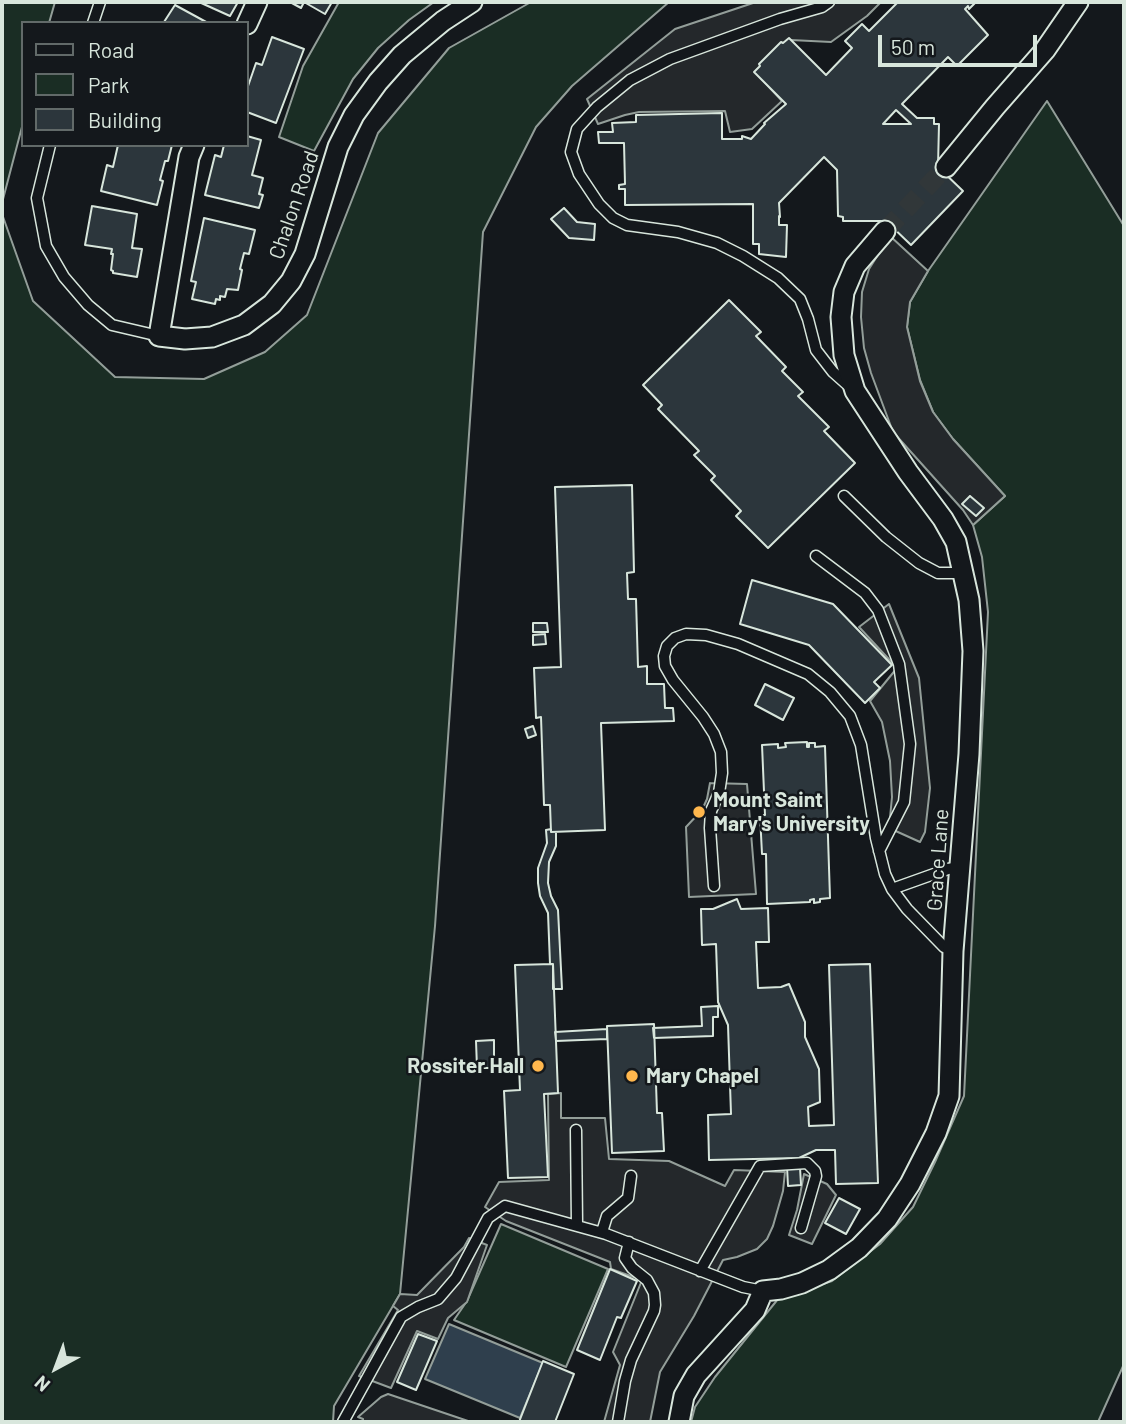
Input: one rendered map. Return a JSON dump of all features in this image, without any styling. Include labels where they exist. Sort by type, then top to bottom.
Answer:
[{"type":"street","points":[[248,22],[257,2]]},
{"type":"street","name":"Chalon Road","points":[[159,336],[185,340],[212,337],[244,325],[272,304],[291,281],[305,254],[338,147],[354,115],[402,55],[443,21],[472,2]]},
{"type":"street","points":[[946,167],[1045,50],[1078,2]]},
{"type":"street","points":[[159,336],[184,181],[193,147]]},
{"type":"street","name":"Grace Lane","points":[[762,1291],[802,1283],[829,1270],[859,1248],[887,1219],[910,1184],[936,1133],[949,1096],[953,951],[969,754],[973,651],[969,600],[956,542],[855,391],[844,355],[841,317],[844,292],[855,266],[885,231]]},
{"type":"street","points":[[679,1422],[684,1396],[696,1375],[755,1310],[762,1291]]},
{"type":"lane","points":[[94,21],[100,2]]},
{"type":"lane","points":[[829,2],[822,7],[780,19],[670,59],[630,80],[597,107],[577,129],[571,152],[579,174],[599,204],[613,218],[627,225],[678,232],[717,243],[778,278],[800,299],[816,350],[833,372],[855,391]]},
{"type":"lane","name":"Chalon Road","points":[[50,147],[37,198],[46,246],[58,267],[88,305],[112,325],[159,336]]},
{"type":"lane","points":[[844,496],[919,563],[938,573],[963,573]]},
{"type":"lane","points":[[816,556],[864,593],[878,610],[899,664],[910,744],[904,802],[879,850]]},
{"type":"lane","points":[[714,886],[710,828],[711,811],[721,783],[721,752],[709,725],[665,666],[667,646],[675,638],[686,634],[706,635],[738,644],[808,674],[830,692],[849,716],[861,746],[879,850],[892,889],[906,909],[944,947],[953,951]]},
{"type":"lane","points":[[892,889],[960,867]]},
{"type":"lane","points":[[576,1129],[577,1225]]},
{"type":"lane","points":[[700,1271],[760,1166],[807,1163],[815,1171],[816,1176],[801,1228]]},
{"type":"lane","points":[[602,1232],[607,1216],[628,1198],[631,1176]]},
{"type":"lane","points":[[343,1422],[401,1317],[438,1299],[456,1278],[488,1218],[505,1206],[602,1232],[743,1287],[762,1291]]},
{"type":"lane","points":[[618,1422],[631,1360],[655,1305],[654,1293],[647,1280],[627,1262],[625,1254],[629,1242]]},
{"type":"green space","points":[[2,2],[55,2],[50,21],[21,21],[21,131],[2,203]]},
{"type":"green space","points":[[339,2],[434,2],[378,48],[353,79],[314,151],[279,137],[303,66]]},
{"type":"green space","points":[[531,2],[669,2],[572,86],[536,127],[483,232],[435,926],[400,1294],[334,1406],[333,1422],[2,1422],[2,214],[33,301],[115,377],[204,379],[265,352],[307,315],[378,133],[449,48]]},
{"type":"green space","points":[[1047,101],[1124,226],[1124,1364],[1098,1422],[691,1422],[695,1407],[715,1377],[778,1299],[832,1281],[880,1244],[913,1207],[964,1096],[988,612],[982,557],[973,525],[1005,496],[953,439],[933,412],[920,380],[907,327],[910,302],[928,271]]},
{"type":"green space","points":[[501,1224],[608,1269],[566,1367],[454,1320],[467,1301]]},
{"type":"shaded area","points":[[756,2],[881,2],[867,16],[831,42],[791,40],[758,75],[782,101],[752,129],[730,132],[725,111],[639,112],[598,124],[587,99],[675,29]]},
{"type":"shaded area","points":[[890,236],[928,271],[910,302],[907,327],[920,381],[933,412],[953,439],[1005,496],[973,525],[963,510],[893,432],[871,373],[864,348],[862,292],[869,269]]},
{"type":"shaded area","points":[[889,604],[919,678],[930,788],[925,832],[920,842],[889,828],[892,797],[890,761],[882,722],[870,701],[897,668],[859,627]]},
{"type":"shaded area","points":[[710,783],[747,784],[756,894],[689,897],[686,827],[702,810]]},
{"type":"shaded area","points":[[561,1093],[561,1118],[605,1118],[609,1159],[669,1161],[725,1186],[734,1170],[785,1172],[783,1191],[767,1239],[757,1249],[723,1260],[694,1316],[660,1372],[650,1422],[604,1422],[620,1365],[613,1352],[642,1280],[611,1269],[610,1262],[506,1221],[485,1207],[499,1182],[549,1180],[548,1094]]},
{"type":"shaded area","points":[[804,1174],[827,1184],[836,1195],[812,1244],[789,1235]]},
{"type":"shaded area","points":[[469,1238],[487,1245],[467,1302],[448,1318],[438,1339],[417,1331],[391,1388],[359,1376],[398,1310],[393,1306],[400,1294],[417,1295],[464,1247]]},
{"type":"shaded area","points":[[388,1394],[471,1422],[363,1422],[363,1419],[358,1417]]},
{"type":"water","points":[[449,1324],[543,1363],[520,1418],[425,1379]]},
{"type":"building","points":[[199,2],[238,2],[230,16]]},
{"type":"building","points":[[290,2],[304,2],[301,8]]},
{"type":"building","points":[[304,2],[332,2],[325,14]]},
{"type":"building","points":[[898,2],[976,2],[969,9],[968,6],[965,9],[988,35],[957,66],[948,57],[902,104],[917,118],[934,118],[934,124],[939,124],[938,167],[963,191],[911,245],[886,221],[843,221],[843,217],[838,216],[837,170],[824,157],[779,203],[779,225],[787,225],[786,257],[759,254],[759,244],[753,244],[753,204],[625,205],[625,189],[619,189],[619,185],[625,184],[624,143],[599,143],[598,132],[613,132],[612,123],[636,122],[636,115],[722,113],[722,139],[742,139],[742,136],[751,139],[764,123],[786,104],[754,72],[781,42],[789,38],[826,75],[852,48],[845,41],[862,24],[869,31]],"holes":[[[896,110],[911,124],[883,124]]]},
{"type":"building","points":[[175,5],[204,21],[165,21]]},
{"type":"building","points":[[272,37],[304,49],[276,123],[248,112],[248,86],[256,63],[262,65]]},
{"type":"building","points":[[248,136],[261,140],[252,175],[263,178],[259,194],[263,195],[259,208],[205,195],[215,155],[221,157],[224,147],[248,147]]},
{"type":"building","points":[[118,147],[172,147],[160,180],[163,181],[157,205],[101,191],[107,165],[113,167]]},
{"type":"building","points":[[92,206],[137,214],[132,248],[142,249],[137,277],[113,273],[112,249],[85,245]]},
{"type":"building","points":[[564,208],[577,222],[595,224],[594,240],[569,238],[551,219]]},
{"type":"building","points":[[204,218],[255,230],[249,254],[244,253],[238,290],[227,289],[225,297],[220,296],[220,300],[216,299],[215,304],[192,299],[196,282],[191,281]]},
{"type":"building","points":[[729,300],[761,332],[756,336],[786,367],[782,371],[803,392],[798,396],[829,427],[824,431],[855,463],[768,548],[736,516],[741,511],[711,480],[715,476],[694,455],[699,451],[658,409],[662,405],[643,385]]},
{"type":"building","points":[[632,485],[634,572],[627,573],[628,599],[636,599],[638,667],[647,666],[647,684],[664,684],[665,708],[673,708],[674,721],[601,723],[605,830],[551,832],[550,805],[544,805],[541,717],[536,718],[534,668],[561,667],[555,487]]},
{"type":"building","points":[[970,496],[984,508],[976,516],[962,504]]},
{"type":"building","points":[[752,580],[833,604],[892,665],[874,682],[880,688],[865,703],[809,645],[740,624]]},
{"type":"building","points":[[533,623],[547,623],[548,632],[533,632]]},
{"type":"building","points":[[545,634],[546,644],[533,645],[533,635]]},
{"type":"building","points":[[765,684],[794,698],[783,720],[755,705]]},
{"type":"building","points":[[533,726],[536,735],[528,738],[525,729]]},
{"type":"building","points":[[807,742],[807,747],[809,743],[815,743],[815,747],[825,746],[830,898],[814,903],[814,899],[810,902],[767,904],[766,854],[762,854],[760,815],[765,815],[762,745],[778,744],[778,748],[786,747],[785,743]]},
{"type":"building","points":[[551,829],[551,832],[556,832],[556,846],[549,862],[548,883],[558,910],[562,989],[553,989],[548,913],[540,896],[538,883],[538,868],[547,843],[546,830]]},
{"type":"building","points":[[737,899],[741,909],[768,908],[769,942],[756,942],[758,988],[789,984],[805,1022],[805,1037],[819,1069],[820,1102],[808,1107],[809,1126],[834,1125],[829,965],[870,964],[878,1183],[836,1184],[835,1150],[816,1150],[799,1158],[709,1160],[708,1115],[731,1114],[728,1025],[718,1002],[716,944],[702,945],[701,909],[713,909]]},
{"type":"building","name":"Rossiter Hall","points":[[553,964],[558,1093],[544,1094],[548,1177],[508,1178],[504,1091],[520,1090],[515,965]]},
{"type":"building","points":[[718,1006],[718,1017],[713,1017],[713,1036],[654,1038],[653,1028],[702,1026],[701,1007]]},
{"type":"building","name":"Mary Chapel","points":[[654,1024],[657,1113],[662,1113],[664,1151],[612,1153],[607,1026]]},
{"type":"building","points":[[607,1029],[607,1039],[556,1041],[555,1032]]},
{"type":"building","points":[[494,1040],[494,1068],[477,1068],[476,1041]]},
{"type":"building","points":[[787,1167],[800,1167],[801,1185],[788,1186]]},
{"type":"building","points":[[839,1198],[860,1209],[846,1234],[825,1223]]},
{"type":"building","points":[[610,1269],[637,1281],[621,1318],[617,1317],[600,1360],[577,1350]]},
{"type":"building","points":[[418,1334],[437,1341],[416,1390],[397,1382]]},
{"type":"building","points":[[543,1361],[574,1374],[555,1422],[519,1422]]},
{"type":"tunnel","points":[[885,231],[946,167]]},
{"type":"place","name":"Mount Saint Mary's University","points":[[699,812]]},
{"type":"place","name":"Rossiter Hall","points":[[538,1066]]},
{"type":"place","name":"Mary Chapel","points":[[632,1076]]}]
